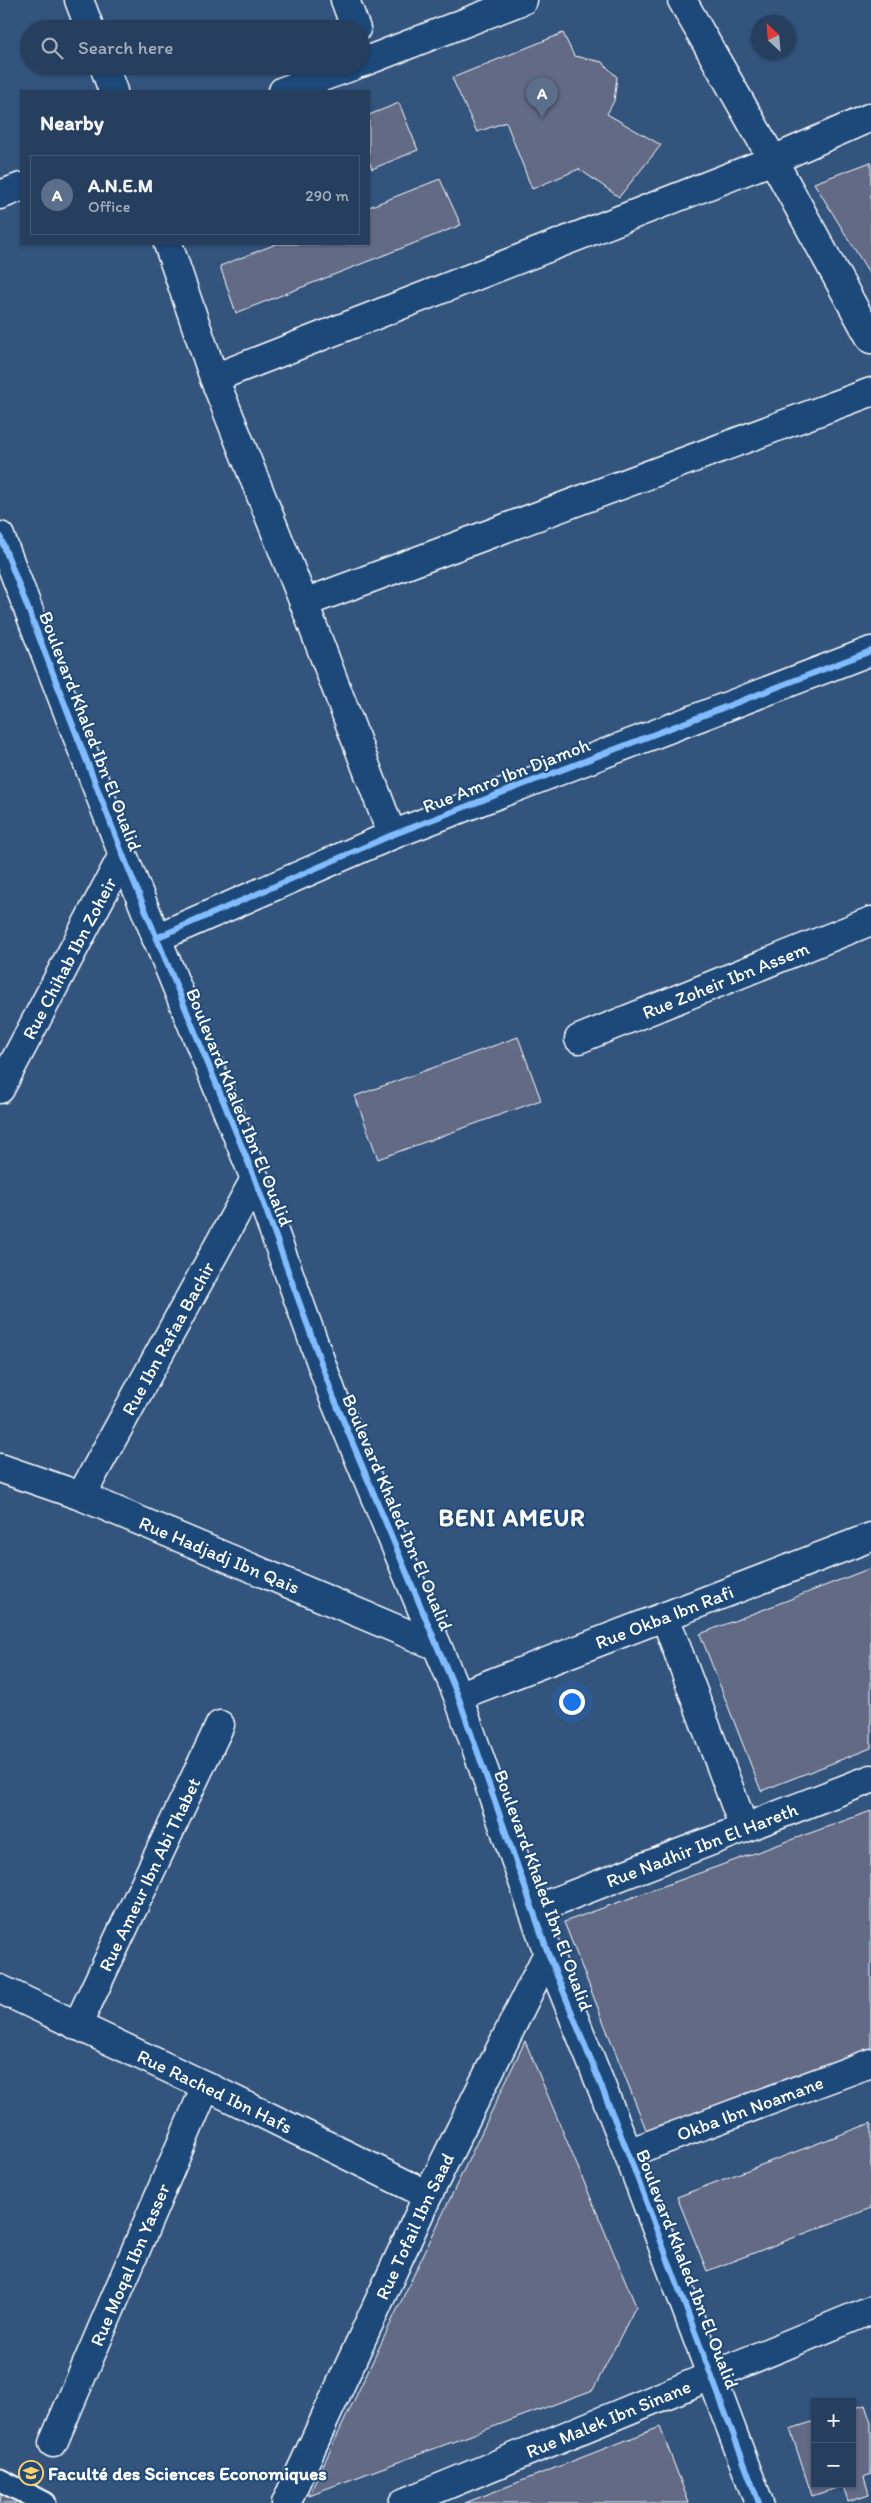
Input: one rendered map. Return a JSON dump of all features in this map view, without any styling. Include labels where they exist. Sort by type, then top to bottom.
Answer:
[{"type":"street","points":[[79,0],[87,20]]},
{"type":"street","points":[[345,0],[353,20]]},
{"type":"street","points":[[370,55],[523,0]]},
{"type":"street","points":[[682,0],[773,160],[871,339]]},
{"type":"street","points":[[107,75],[113,90]]},
{"type":"street","points":[[285,90],[321,75]]},
{"type":"street","points":[[214,378],[773,160],[871,117]]},
{"type":"street","points":[[0,195],[20,187]]},
{"type":"street","points":[[168,245],[214,378],[304,603],[392,835]]},
{"type":"street","points":[[304,603],[871,392]]},
{"type":"street","name":"Boulevard Khaled Ibn El Oualid","points":[[0,536],[7,572],[256,1179],[333,1396],[458,1696],[548,1954],[628,2153],[758,2503]]},
{"type":"street","name":"Rue Amro Ibn Djamoh","points":[[156,938],[392,835],[871,651]]},
{"type":"street","name":"Rue Chihab Ibn Zoheir","points":[[0,1089],[123,855]]},
{"type":"street","name":"Rue Zoheir Ibn Assem","points":[[579,1039],[871,921]]},
{"type":"street","name":"Rue Ibn Rafaa Bachir","points":[[81,1496],[256,1179]]},
{"type":"street","name":"Rue Hadjadj Ibn Qais","points":[[0,1468],[81,1496],[437,1646]]},
{"type":"street","name":"Rue Okba Ibn Rafi","points":[[458,1696],[871,1537]]},
{"type":"street","points":[[665,1617],[744,1828]]},
{"type":"street","name":"Rue Ameur Ibn Abi Thabet","points":[[77,2026],[220,1725]]},
{"type":"street","name":"Rue Nadhir Ibn El Hareth","points":[[533,1910],[871,1779]]},
{"type":"street","name":"Rue Tofail Ibn Saad","points":[[286,2503],[428,2195],[548,1954]]},
{"type":"street","name":"Rue Rached Ibn Hafs","points":[[0,1989],[206,2086],[428,2195]]},
{"type":"street","name":"Okba Ibn Noamane","points":[[628,2153],[871,2063]]},
{"type":"street","name":"Rue Moqal Ibn Yasser","points":[[53,2443],[206,2086]]},
{"type":"street","name":"Rue Malek Ibn Sinane","points":[[403,2503],[871,2310]]},
{"type":"lane","points":[[0,2480],[45,2503]]},
{"type":"building","points":[[563,33],[574,56],[602,62],[617,77],[614,101],[607,114],[661,145],[619,197],[579,169],[532,189],[506,122],[477,132],[452,78]]},
{"type":"building","points":[[399,103],[418,150],[372,169],[370,163],[370,115]]},
{"type":"building","points":[[871,162],[871,276],[814,183]]},
{"type":"building","points":[[440,179],[461,225],[236,313],[220,266],[273,245],[370,245],[370,207]]},
{"type":"building","points":[[518,1037],[541,1100],[378,1159],[355,1096]]},
{"type":"building","points":[[871,1568],[871,1748],[761,1791],[700,1634]]},
{"type":"building","points":[[871,1811],[871,2054],[649,2137],[564,1922]]},
{"type":"building","points":[[525,2041],[636,2306],[593,2390],[309,2495]]},
{"type":"building","points":[[871,2123],[871,2208],[707,2271],[677,2197]]},
{"type":"building","points":[[865,2405],[871,2423],[871,2474],[864,2477],[869,2494],[848,2501],[844,2488],[856,2488],[856,2408]]},
{"type":"building","points":[[811,2422],[811,2488],[837,2488],[812,2496],[790,2429]]},
{"type":"building","points":[[660,2427],[689,2503],[465,2503]]},
{"type":"building","points":[[2,2488],[22,2503],[0,2503]]},
{"type":"cycle path","points":[[0,536],[123,855],[255,1179],[333,1396],[458,1696],[548,1953],[628,2153],[759,2503]]},
{"type":"cycle path","points":[[156,938],[392,835],[871,651]]},
{"type":"place","name":"A.N.E.M","points":[[542,118]]},
{"type":"place","name":"Faculté des Sciences Economiques","points":[[31,2473]]},
{"type":"district","name":"BENI AMEUR","points":[[512,1518]]}]
